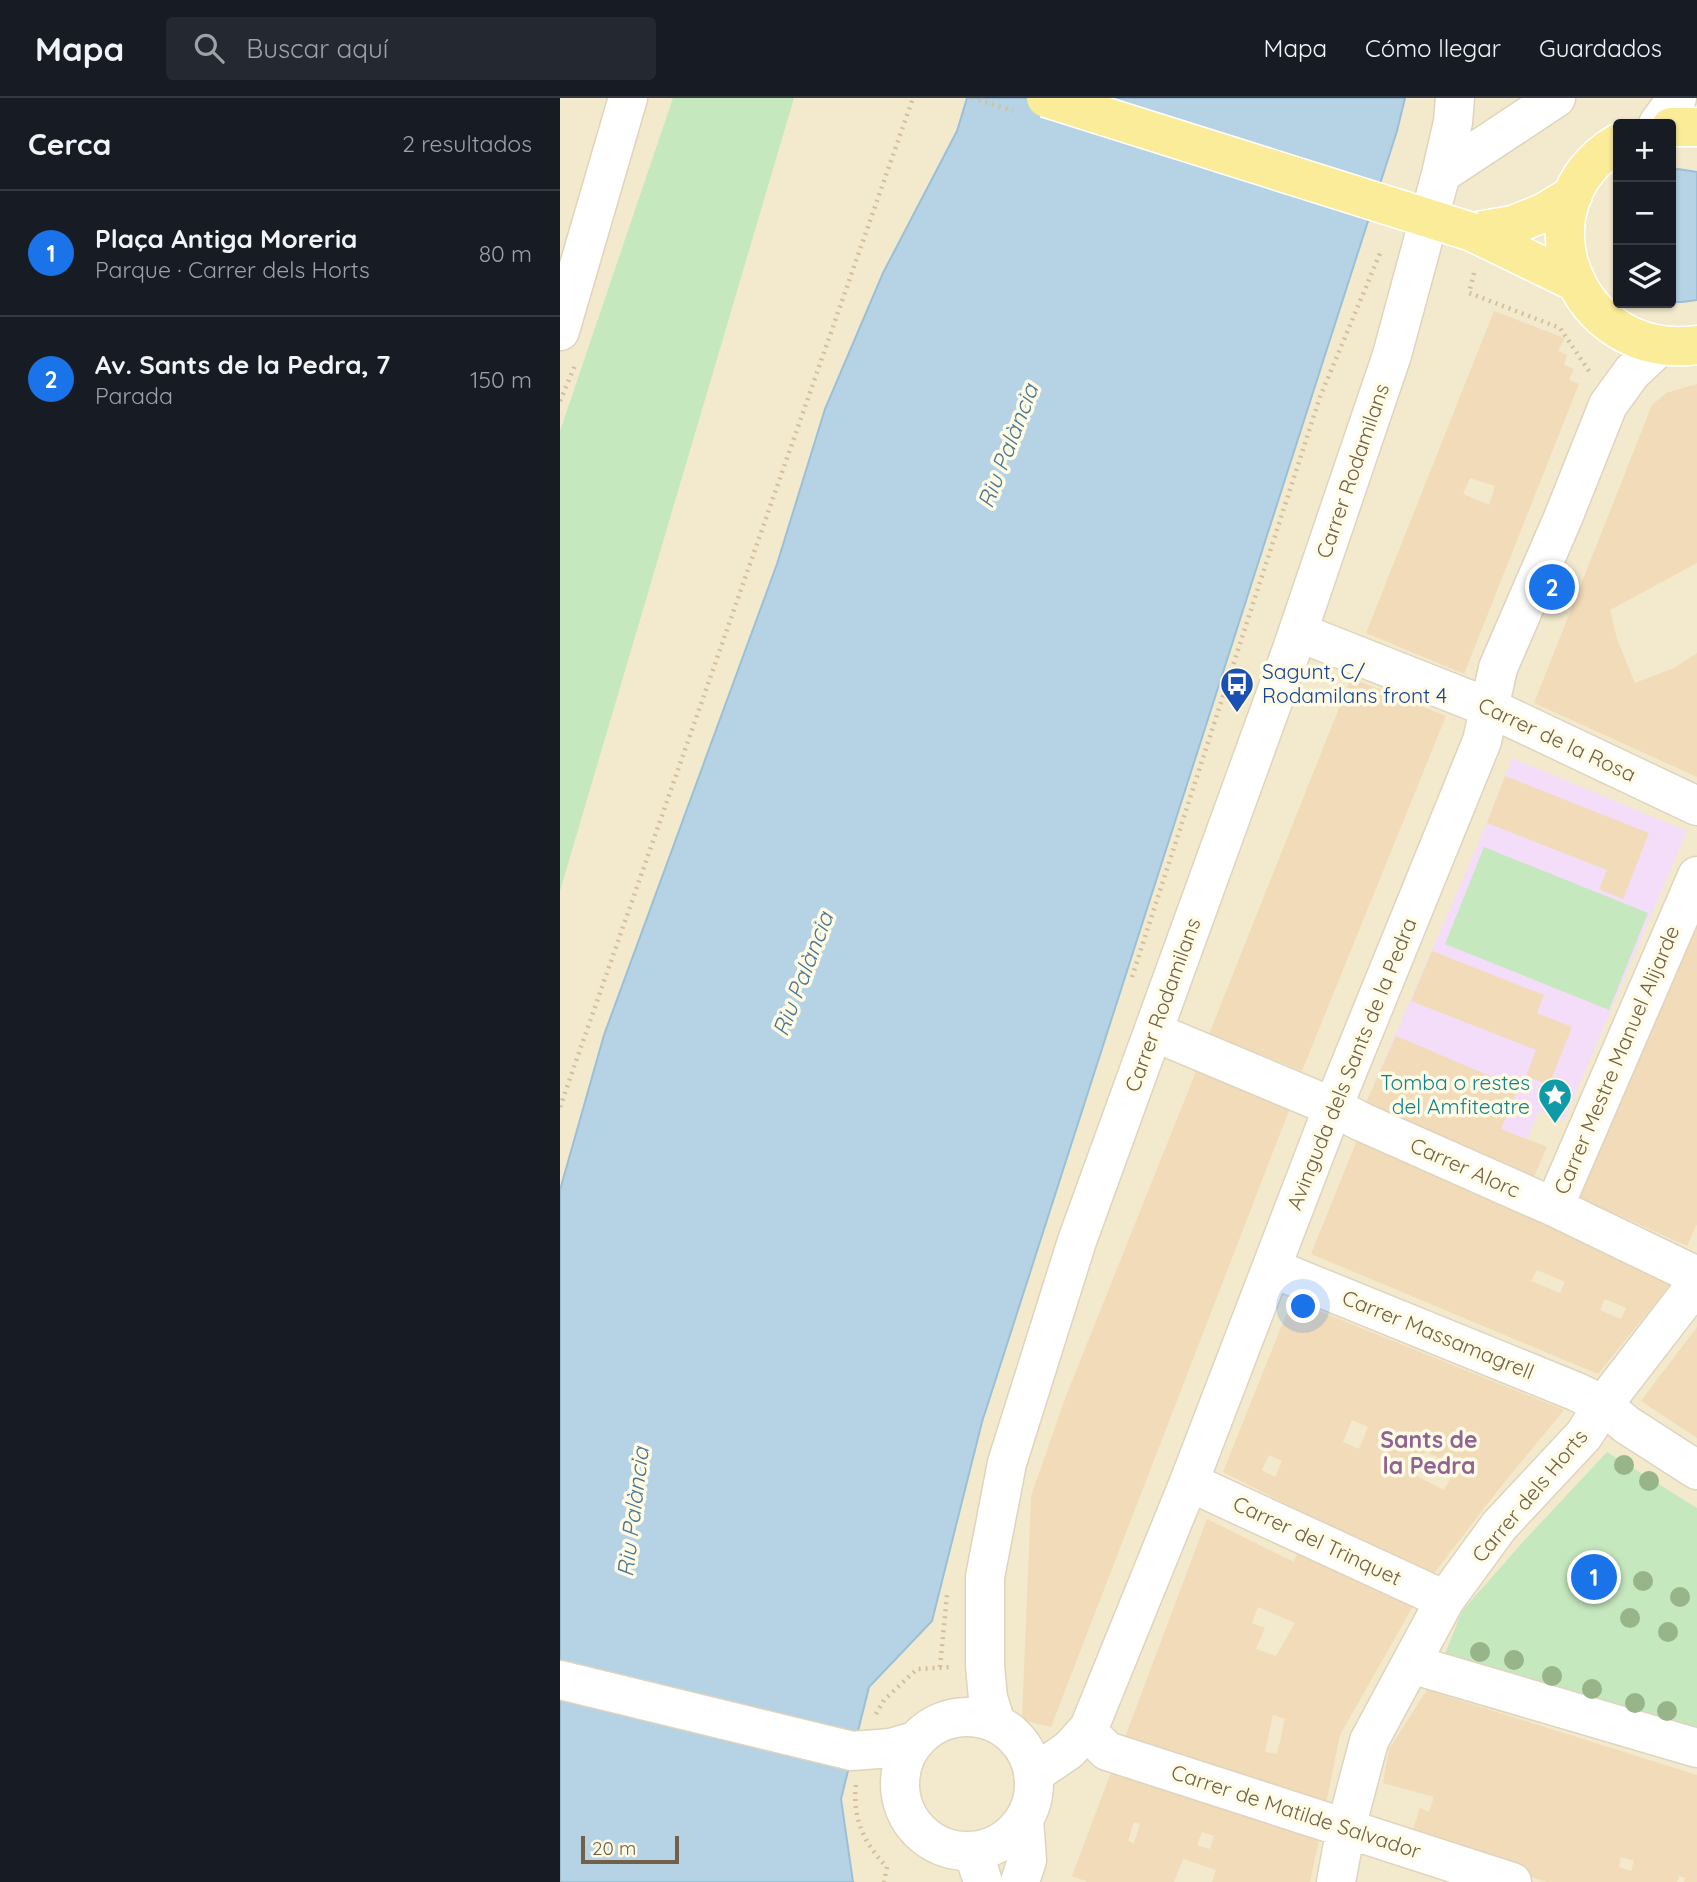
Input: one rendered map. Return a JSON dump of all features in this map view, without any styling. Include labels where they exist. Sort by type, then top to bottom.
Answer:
[{"type":"main road","points":[[1046,98],[1472,232],[1576,282]]},
{"type":"main road","points":[[1676,127],[1697,127]]},
{"type":"main road","points":[[1613,146],[1588,168],[1573,195],[1567,218],[1565,250],[1576,282],[1589,305],[1608,324],[1630,338],[1679,346]]},
{"type":"main road","points":[[1472,232],[1513,225],[1543,213],[1573,195]]},
{"type":"street","points":[[560,331],[628,98]]},
{"type":"street","name":"Carrer Rodamilans","points":[[980,1720],[988,1698],[985,1666],[985,1577],[1007,1463],[1077,1241],[1298,632],[1392,355],[1441,174],[1453,122],[1455,98]]},
{"type":"street","points":[[1441,174],[1556,98]]},
{"type":"street","points":[[1662,119],[1677,98]]},
{"type":"street","name":"Avinguda dels Sants de la Pedra","points":[[1034,1774],[1069,1749],[1089,1728],[1189,1482],[1333,1107],[1482,741],[1498,668],[1608,405],[1632,373],[1679,346]]},
{"type":"street","name":"Carrer de la Rosa","points":[[1298,632],[1490,708],[1697,806]]},
{"type":"street","name":"Carrer Mestre Manuel Alijarde","points":[[1554,1207],[1697,876]]},
{"type":"street","name":"Carrer Alorc","points":[[1154,1032],[1333,1107],[1554,1207],[1697,1276]]},
{"type":"street","name":"Carrer Massamagrell","points":[[1272,1268],[1577,1392],[1603,1405],[1627,1425],[1697,1471]]},
{"type":"street","name":"Carrer dels Horts","points":[[1336,1882],[1346,1828],[1369,1741],[1445,1600],[1499,1526],[1584,1435],[1603,1405],[1697,1283]]},
{"type":"street","name":"Carrer del Trinquet","points":[[1189,1482],[1445,1600]]},
{"type":"street","points":[[1410,1664],[1697,1748]]},
{"type":"street","points":[[560,1680],[852,1751],[891,1748],[915,1741]]},
{"type":"street","points":[[946,1720],[980,1720],[1014,1736],[1027,1753],[1034,1774],[1034,1790],[1024,1821],[1000,1843],[984,1850],[975,1867],[922,1834],[905,1811],[901,1795],[903,1767],[915,1741],[929,1728],[946,1720]]},
{"type":"street","name":"Carrer de Matilde Salvador","points":[[1089,1728],[1107,1751],[1512,1882]]},
{"type":"street","points":[[852,1751],[880,1772],[901,1795]]},
{"type":"street","points":[[1020,1882],[1027,1860],[1024,1821]]},
{"type":"path","points":[[560,1107],[913,98]]},
{"type":"path","points":[[1475,270],[1469,293],[1560,328],[1585,364],[1608,405]]},
{"type":"path","points":[[884,1882],[887,1867],[861,1832],[854,1801],[857,1778],[852,1751],[884,1700],[917,1669],[985,1666]]},
{"type":"shaded area","points":[[560,98],[967,98],[957,131],[883,273],[825,409],[777,564],[604,1035],[560,1190]]},
{"type":"shaded area","points":[[1405,98],[1697,98],[1697,1882],[853,1882],[841,1799],[869,1687],[932,1621],[982,1422],[1397,131]]},
{"type":"shaded area","points":[[1512,758],[1687,831],[1564,1121],[1539,1111],[1527,1139],[1547,1147],[1533,1179],[1364,1107],[1487,823]]},
{"type":"green space","points":[[673,98],[794,98],[560,891],[560,431]]},
{"type":"green space","points":[[1484,847],[1648,913],[1609,1010],[1445,944]]},
{"type":"green space","points":[[1607,1452],[1697,1508],[1697,1730],[1445,1654],[1462,1611]]},
{"type":"water","name":"Riu Palància","points":[[967,98],[1405,98],[1397,131],[982,1422],[932,1621],[869,1687],[841,1799],[853,1882],[560,1882],[560,1190],[604,1035],[777,564],[825,409],[883,273],[957,131]]},
{"type":"water","points":[[1676,169],[1697,172],[1697,300],[1682,302],[1676,302]]},
{"type":"building","points":[[1494,311],[1565,338],[1558,351],[1567,355],[1564,365],[1574,369],[1569,380],[1579,384],[1464,674],[1366,633]],"holes":[[[1470,478],[1495,486],[1489,505],[1463,494]]]},
{"type":"building","points":[[1697,384],[1697,563],[1610,610],[1617,639],[1635,683],[1674,668],[1697,653],[1697,777],[1534,703],[1652,405],[1666,393]]},
{"type":"building","points":[[1351,678],[1446,716],[1302,1071],[1209,1034]]},
{"type":"building","points":[[1505,776],[1649,833],[1623,899],[1599,889],[1607,870],[1487,823]]},
{"type":"building","points":[[1697,911],[1697,1224],[1687,1246],[1570,1193]]},
{"type":"building","points":[[1432,951],[1544,995],[1537,1013],[1572,1027],[1549,1085],[1526,1076],[1536,1050],[1411,1001]]},
{"type":"building","points":[[1396,1036],[1518,1088],[1501,1129],[1547,1147],[1533,1179],[1364,1107]]},
{"type":"building","points":[[1197,1069],[1290,1108],[1051,1727],[1022,1720],[1031,1496],[1066,1396]]},
{"type":"building","points":[[1357,1140],[1673,1281],[1598,1374],[1311,1254]],"holes":[[[1537,1270],[1565,1282],[1560,1293],[1531,1281]],[[1605,1299],[1626,1308],[1621,1319],[1600,1310]]]},
{"type":"building","points":[[1292,1300],[1564,1410],[1431,1577],[1223,1472]],"holes":[[[1352,1420],[1368,1427],[1359,1449],[1343,1442]],[[1427,1452],[1457,1467],[1444,1490],[1413,1474],[1420,1455]],[[1269,1455],[1282,1461],[1275,1477],[1262,1470]]]},
{"type":"building","points":[[1697,1327],[1697,1438],[1641,1401]]},
{"type":"building","points":[[1207,1519],[1294,1562],[1300,1545],[1416,1601],[1340,1735],[1325,1809],[1122,1745]],"holes":[[[1258,1607],[1295,1623],[1276,1656],[1256,1649],[1265,1628],[1252,1623]],[[1273,1715],[1285,1719],[1277,1754],[1265,1752]]]},
{"type":"building","points":[[1427,1690],[1697,1775],[1697,1882],[1684,1882],[1685,1878],[1679,1876],[1677,1882],[1547,1882],[1410,1838],[1420,1808],[1429,1812],[1434,1797],[1383,1783],[1389,1749]],"holes":[[[1621,1857],[1634,1861],[1631,1871],[1619,1867]]]},
{"type":"building","points":[[1112,1770],[1320,1835],[1310,1882],[1212,1882],[1216,1870],[1183,1859],[1174,1882],[1088,1882],[1072,1876]],"holes":[[[1134,1822],[1140,1824],[1134,1843],[1128,1841]],[[1202,1832],[1214,1836],[1210,1849],[1197,1845]]]},
{"type":"place","name":"Av. Sants de la Pedra, 7","points":[[1552,587]]},
{"type":"place","name":"Sagunt, C/ Rodamilans front 4","points":[[1237,714]]},
{"type":"place","name":"Tomba o restes del Amfiteatre","points":[[1555,1125]]},
{"type":"place","name":"Plaça Antiga Moreria","points":[[1594,1577]]},
{"type":"district","name":"Sants de la Pedra","points":[[1429,1453]]}]
